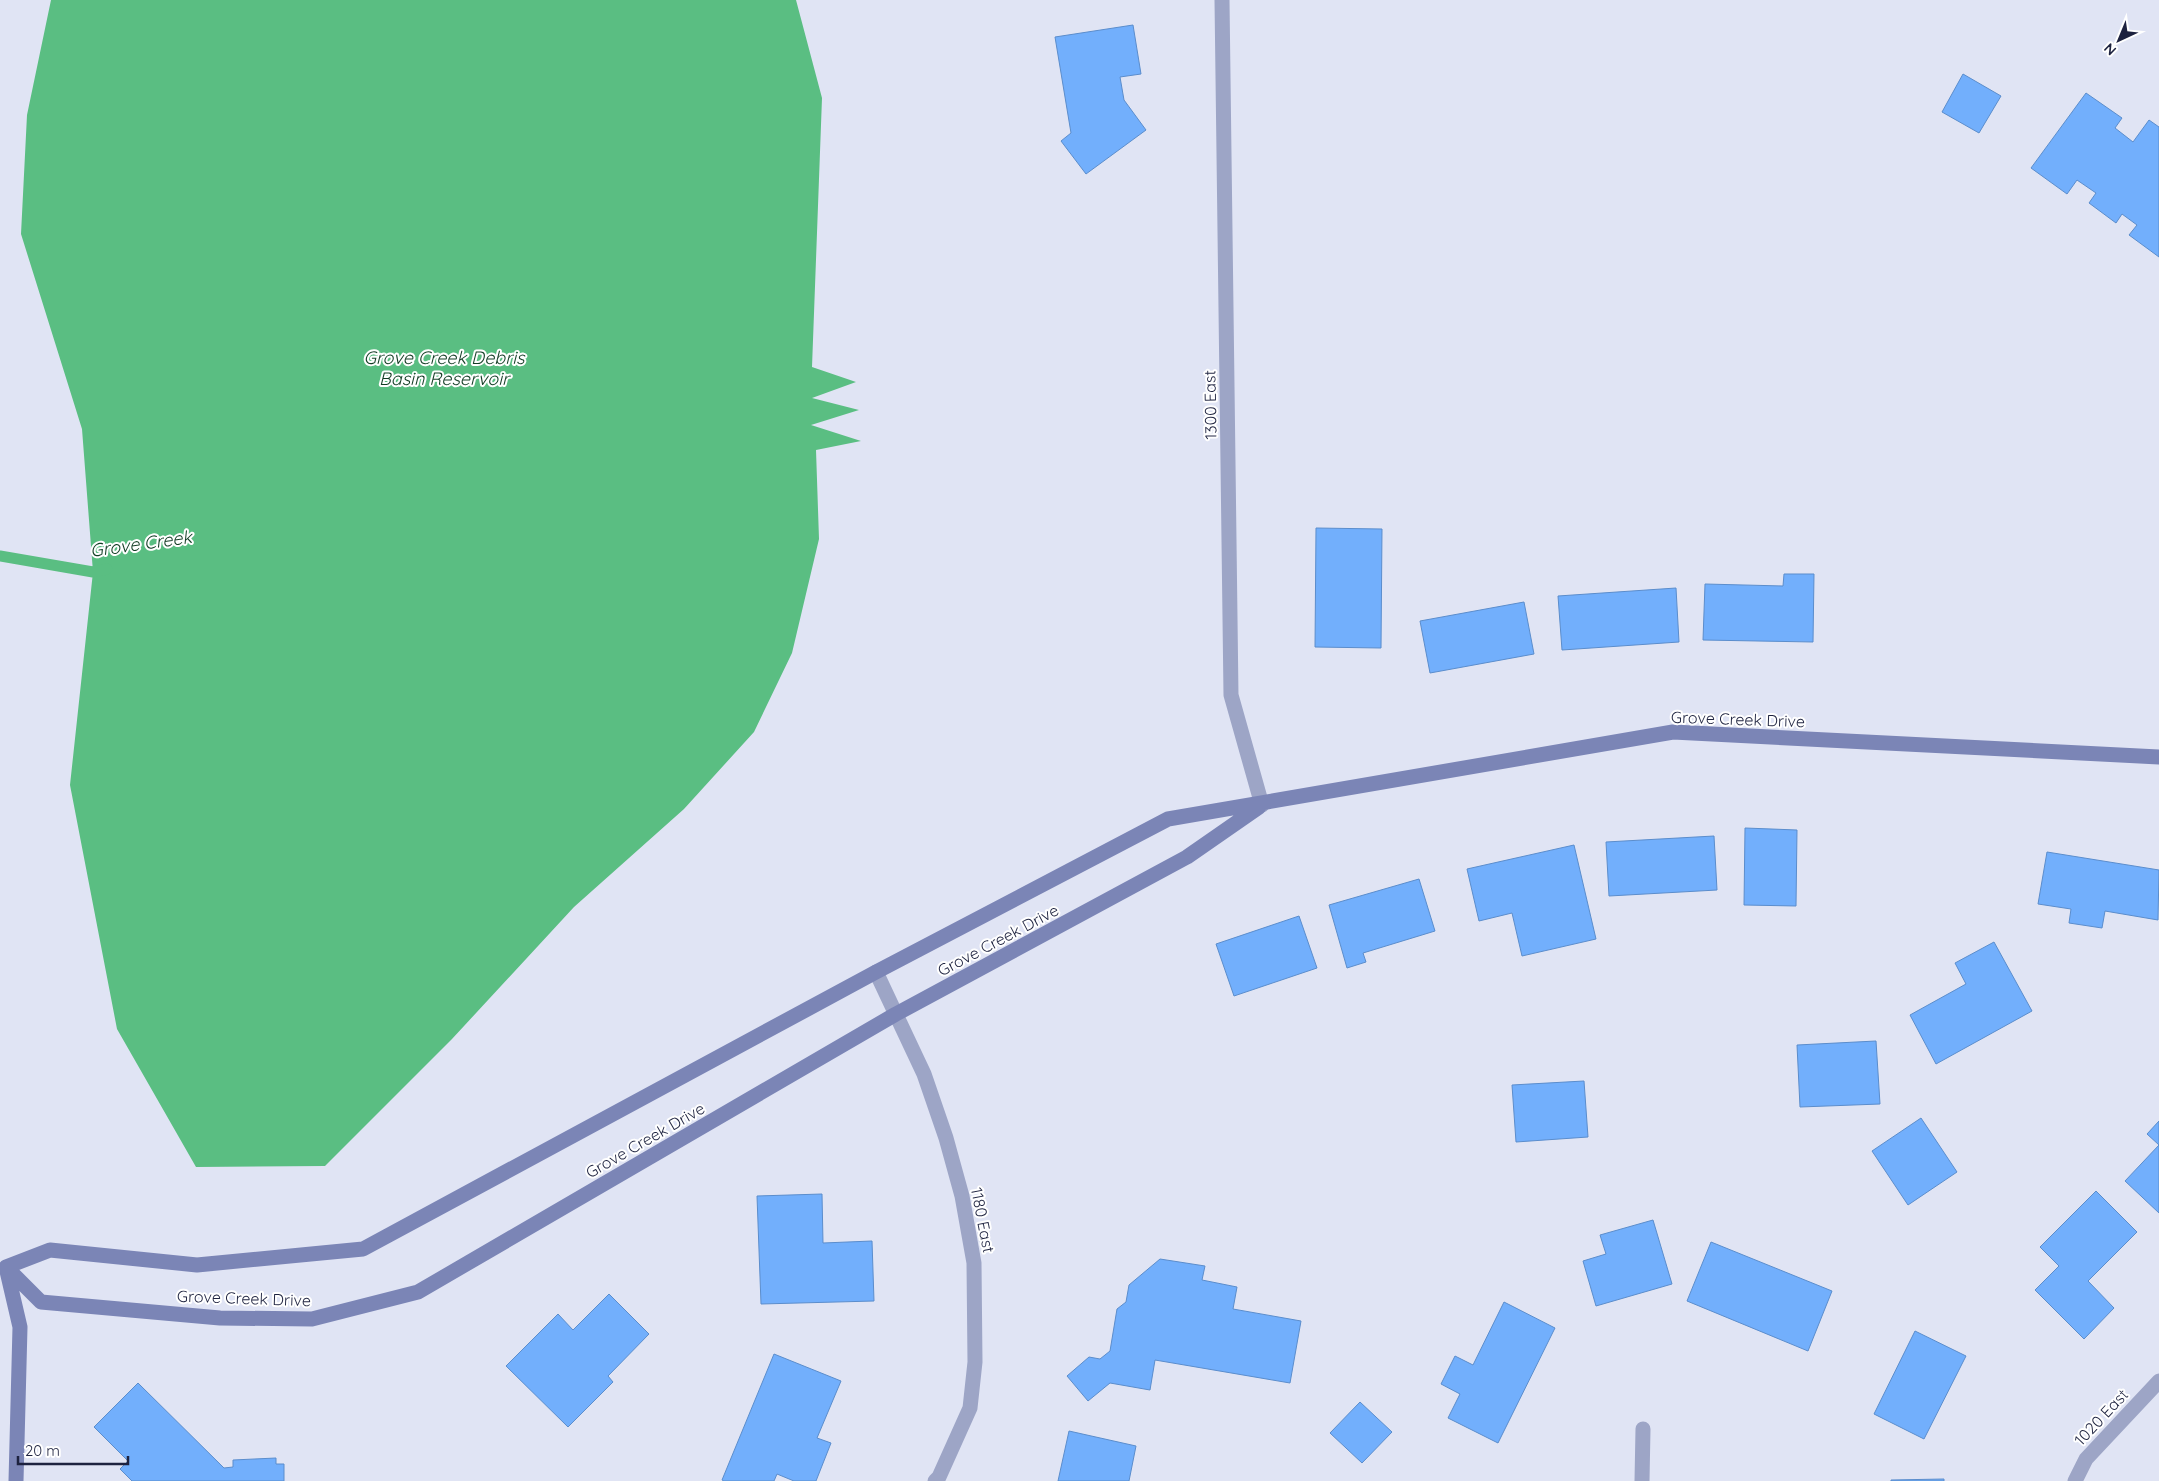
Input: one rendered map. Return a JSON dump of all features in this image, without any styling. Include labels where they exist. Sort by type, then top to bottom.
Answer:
[{"type":"street","name":"1300 East","points":[[1222,0],[1231,695],[1262,804]]},
{"type":"street","name":"Grove Creek Drive","points":[[1262,804],[1187,858],[896,1014],[418,1292],[312,1319],[220,1318],[41,1302],[2,1270],[50,1250],[197,1265],[363,1248],[876,972],[1168,820],[1673,732],[2159,757]]},
{"type":"street","name":"1180 East","points":[[876,972],[924,1074],[946,1138],[962,1196],[974,1263],[975,1362],[970,1408],[939,1477],[935,1481]]},
{"type":"street","points":[[2,1270],[20,1327],[16,1481]]},
{"type":"street","name":"1020 East","points":[[2076,1481],[2086,1459],[2159,1380]]},
{"type":"street","points":[[1642,1481],[1643,1430]]},
{"type":"water","name":"Grove Creek Debris Basin Reservoir","points":[[51,0],[796,0],[822,98],[812,367],[856,382],[812,398],[859,410],[811,425],[861,441],[816,450],[819,539],[792,653],[754,732],[684,809],[574,907],[452,1039],[325,1166],[196,1167],[117,1029],[70,785],[93,572],[82,429],[21,234],[27,115]]},
{"type":"building","points":[[1133,25],[1141,74],[1120,77],[1124,100],[1146,130],[1086,174],[1061,141],[1071,133],[1055,37]]},
{"type":"building","points":[[1963,74],[2001,96],[1979,133],[1942,112]]},
{"type":"building","points":[[2086,93],[2122,118],[2115,128],[2133,142],[2149,120],[2159,127],[2159,257],[2129,235],[2137,225],[2122,214],[2116,223],[2089,203],[2096,193],[2077,180],[2067,194],[2031,168]]},
{"type":"building","points":[[1316,528],[1382,529],[1381,648],[1315,647]]},
{"type":"building","points":[[1784,574],[1814,574],[1813,642],[1703,640],[1705,584],[1783,586]]},
{"type":"building","points":[[1676,588],[1679,642],[1562,650],[1558,596]]},
{"type":"building","points":[[1524,602],[1534,654],[1430,673],[1420,621]]},
{"type":"building","points":[[1745,828],[1797,830],[1796,906],[1744,905]]},
{"type":"building","points":[[1714,836],[1717,890],[1609,896],[1606,842]]},
{"type":"building","points":[[1574,845],[1596,939],[1522,956],[1512,913],[1479,921],[1467,869]]},
{"type":"building","points":[[2047,852],[2159,870],[2158,920],[2105,911],[2102,928],[2069,923],[2071,909],[2038,904]]},
{"type":"building","points":[[1419,879],[1435,931],[1363,953],[1366,962],[1347,968],[1329,905]]},
{"type":"building","points":[[1299,916],[1317,968],[1234,996],[1216,944]]},
{"type":"building","points":[[1994,942],[2032,1011],[1936,1064],[1910,1015],[1966,984],[1955,963]]},
{"type":"building","points":[[1876,1041],[1880,1104],[1800,1107],[1797,1045]]},
{"type":"building","points":[[1584,1081],[1588,1137],[1516,1142],[1512,1085]]},
{"type":"building","points":[[1921,1118],[1957,1172],[1908,1205],[1872,1151]]},
{"type":"building","points":[[2159,1121],[2159,1145],[2147,1134]]},
{"type":"building","points":[[2159,1145],[2159,1213],[2125,1181]]},
{"type":"building","points":[[2096,1191],[2137,1232],[2088,1281],[2114,1308],[2084,1339],[2035,1290],[2059,1266],[2040,1247]]},
{"type":"building","points":[[822,1194],[823,1243],[872,1241],[874,1301],[761,1304],[757,1196]]},
{"type":"building","points":[[1653,1220],[1672,1284],[1596,1306],[1583,1261],[1606,1254],[1600,1235]]},
{"type":"building","points":[[1711,1242],[1832,1291],[1808,1351],[1687,1301]]},
{"type":"building","points":[[1160,1259],[1205,1266],[1202,1280],[1237,1287],[1233,1309],[1301,1321],[1290,1383],[1155,1360],[1150,1390],[1110,1383],[1088,1401],[1067,1376],[1089,1357],[1100,1359],[1110,1351],[1117,1309],[1126,1302],[1129,1285]]},
{"type":"building","points":[[609,1294],[649,1334],[608,1376],[613,1382],[568,1427],[506,1366],[558,1314],[573,1330]]},
{"type":"building","points":[[1504,1302],[1555,1328],[1498,1443],[1448,1418],[1460,1394],[1441,1384],[1455,1356],[1473,1365]]},
{"type":"building","points":[[1915,1331],[1966,1356],[1924,1439],[1874,1414]]},
{"type":"building","points":[[774,1354],[841,1381],[817,1438],[831,1443],[816,1481],[794,1481],[777,1474],[774,1481],[724,1481],[722,1480]]},
{"type":"building","points":[[138,1383],[224,1468],[233,1467],[233,1460],[276,1458],[276,1464],[284,1464],[284,1481],[132,1481],[120,1469],[128,1461],[94,1427]]},
{"type":"building","points":[[1360,1402],[1392,1432],[1362,1463],[1330,1433]]},
{"type":"building","points":[[1069,1431],[1136,1446],[1129,1481],[1058,1481]]},
{"type":"building","points":[[1944,1479],[1944,1481],[1891,1481],[1891,1480]]},
{"type":"waterway","name":"Grove Creek","points":[[0,556],[93,572],[107,569]]}]
